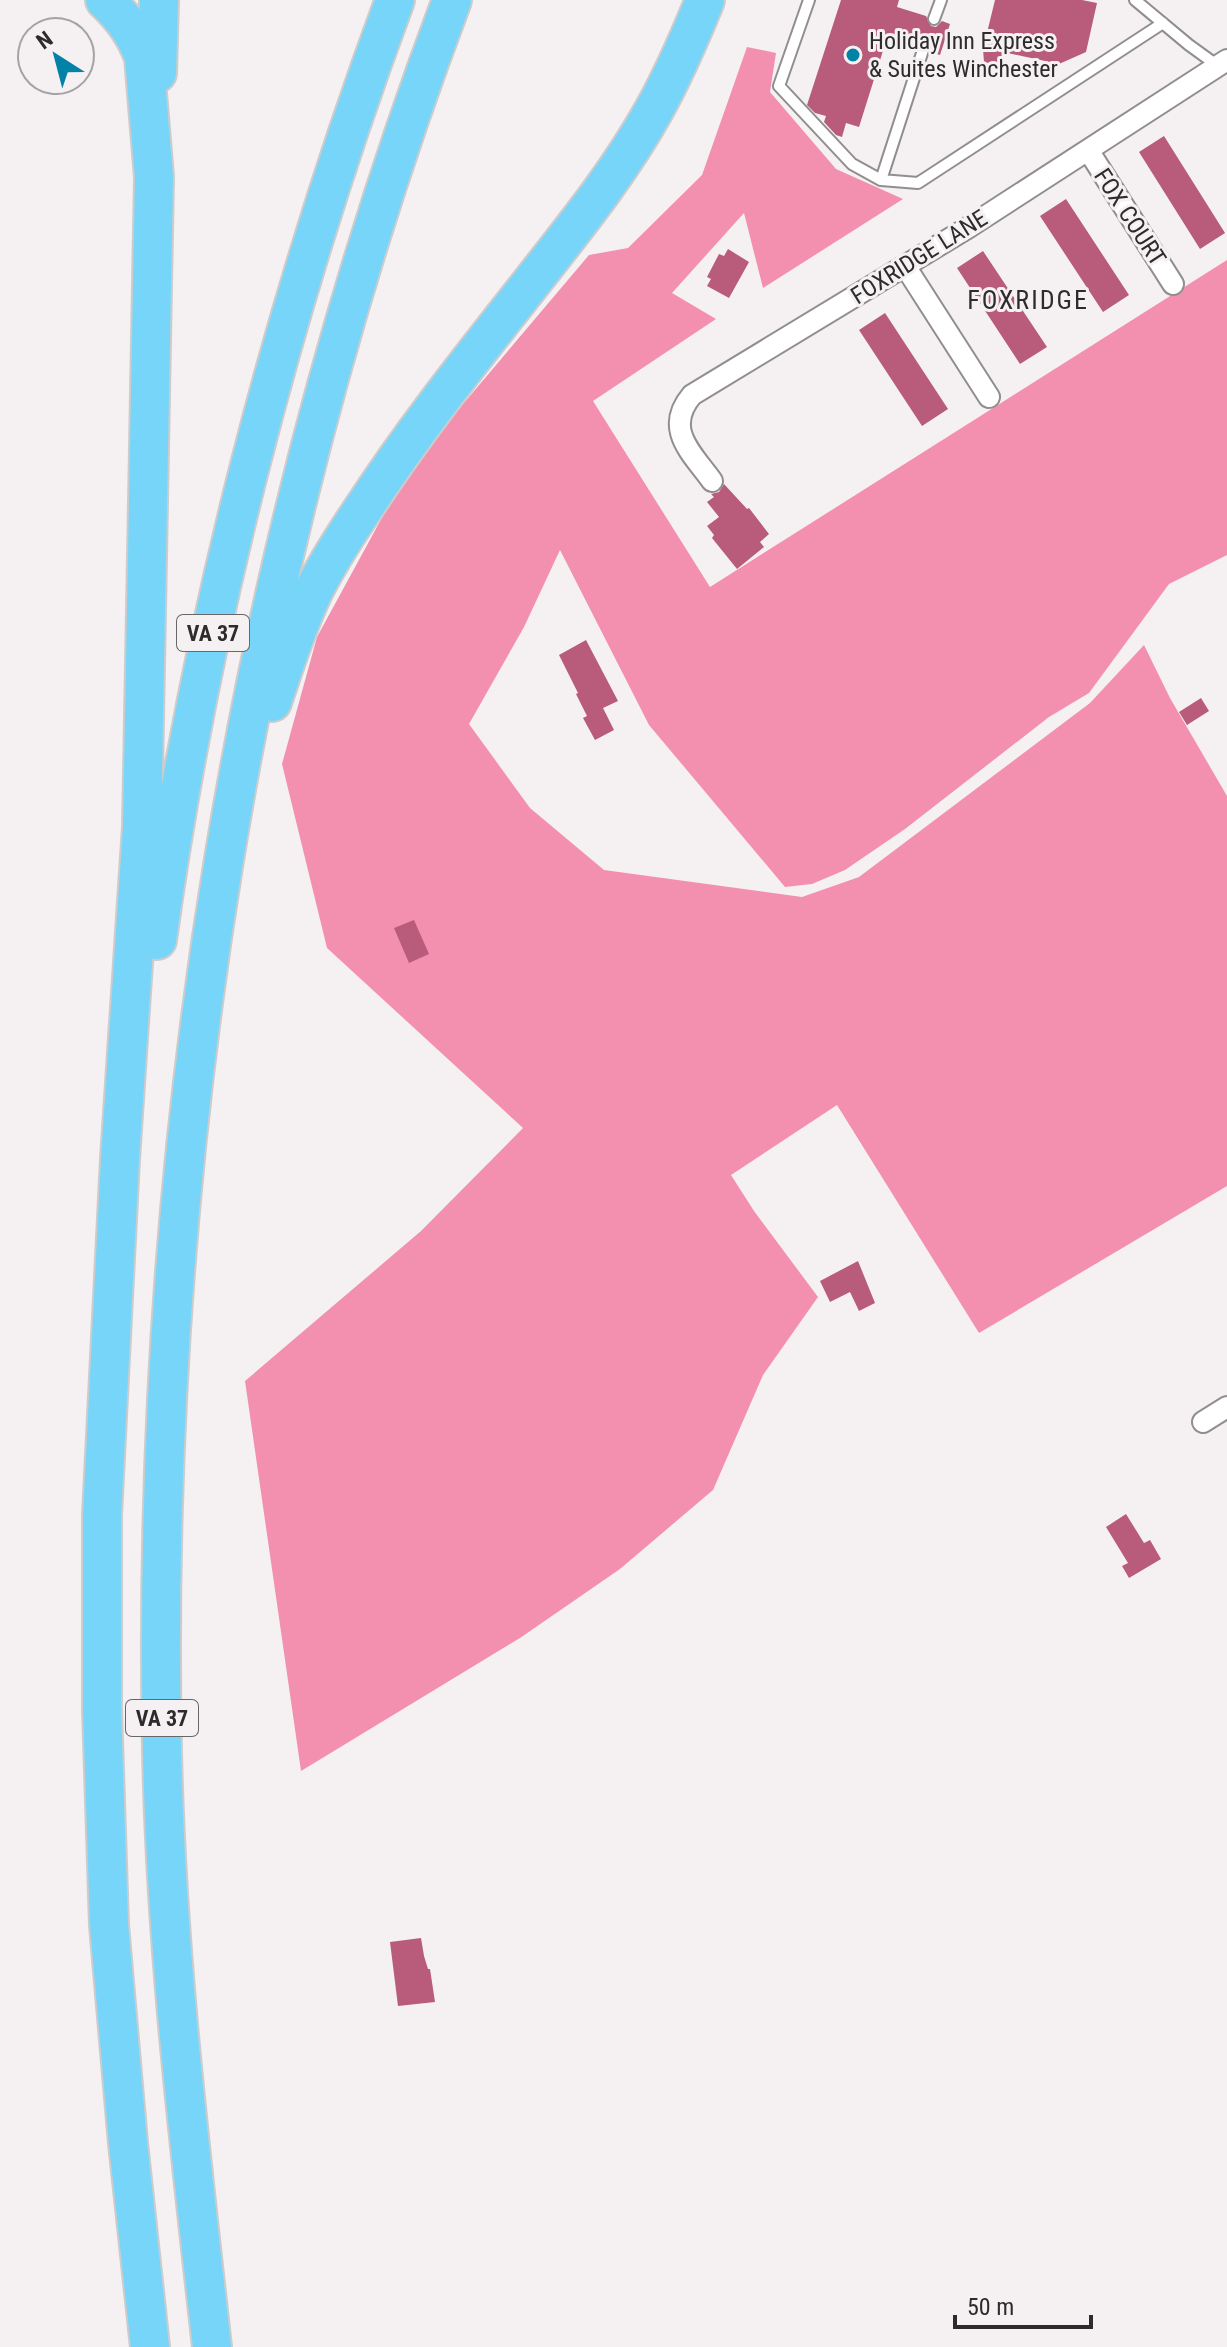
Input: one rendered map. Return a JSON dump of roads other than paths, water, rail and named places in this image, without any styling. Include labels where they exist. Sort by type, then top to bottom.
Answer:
[{"type":"highway","points":[[105,0],[124,18],[137,38],[144,57],[154,177]]},
{"type":"highway","points":[[116,1285],[120,1159],[142,827],[159,0]]},
{"type":"highway","name":"VA 37","points":[[150,2347],[109,1925],[102,1709],[102,1515],[127,1161],[161,913],[189,750],[240,509],[285,342],[357,106],[395,0]]},
{"type":"highway","name":"VA 37","points":[[212,2347],[171,1934],[162,1752],[163,1489],[192,1088],[232,812],[263,646],[298,492],[382,201],[452,0]]},
{"type":"highway","points":[[192,1088],[222,918],[255,766],[278,684],[314,592],[398,455],[617,168],[653,112],[681,58],[705,0]]},
{"type":"street","name":"FOXRIDGE LANE","points":[[712,481],[682,439],[679,427],[680,414],[692,395],[905,266],[1222,63]]},
{"type":"street","name":"FOX COURT","points":[[1088,150],[1173,284]]},
{"type":"street","points":[[905,266],[989,397]]},
{"type":"street","points":[[1203,1422],[1227,1407]]},
{"type":"lane","points":[[809,0],[779,86],[852,164],[881,180],[918,183],[1163,23]]},
{"type":"lane","points":[[934,19],[941,0]]},
{"type":"lane","points":[[1135,0],[1222,63]]},
{"type":"lane","points":[[881,180],[923,50]]},
{"type":"place","name":"Holiday Inn Express & Suites Winchester","points":[[853,55]]},
{"type":"district","name":"FOXRIDGE","points":[[1028,300]]}]
